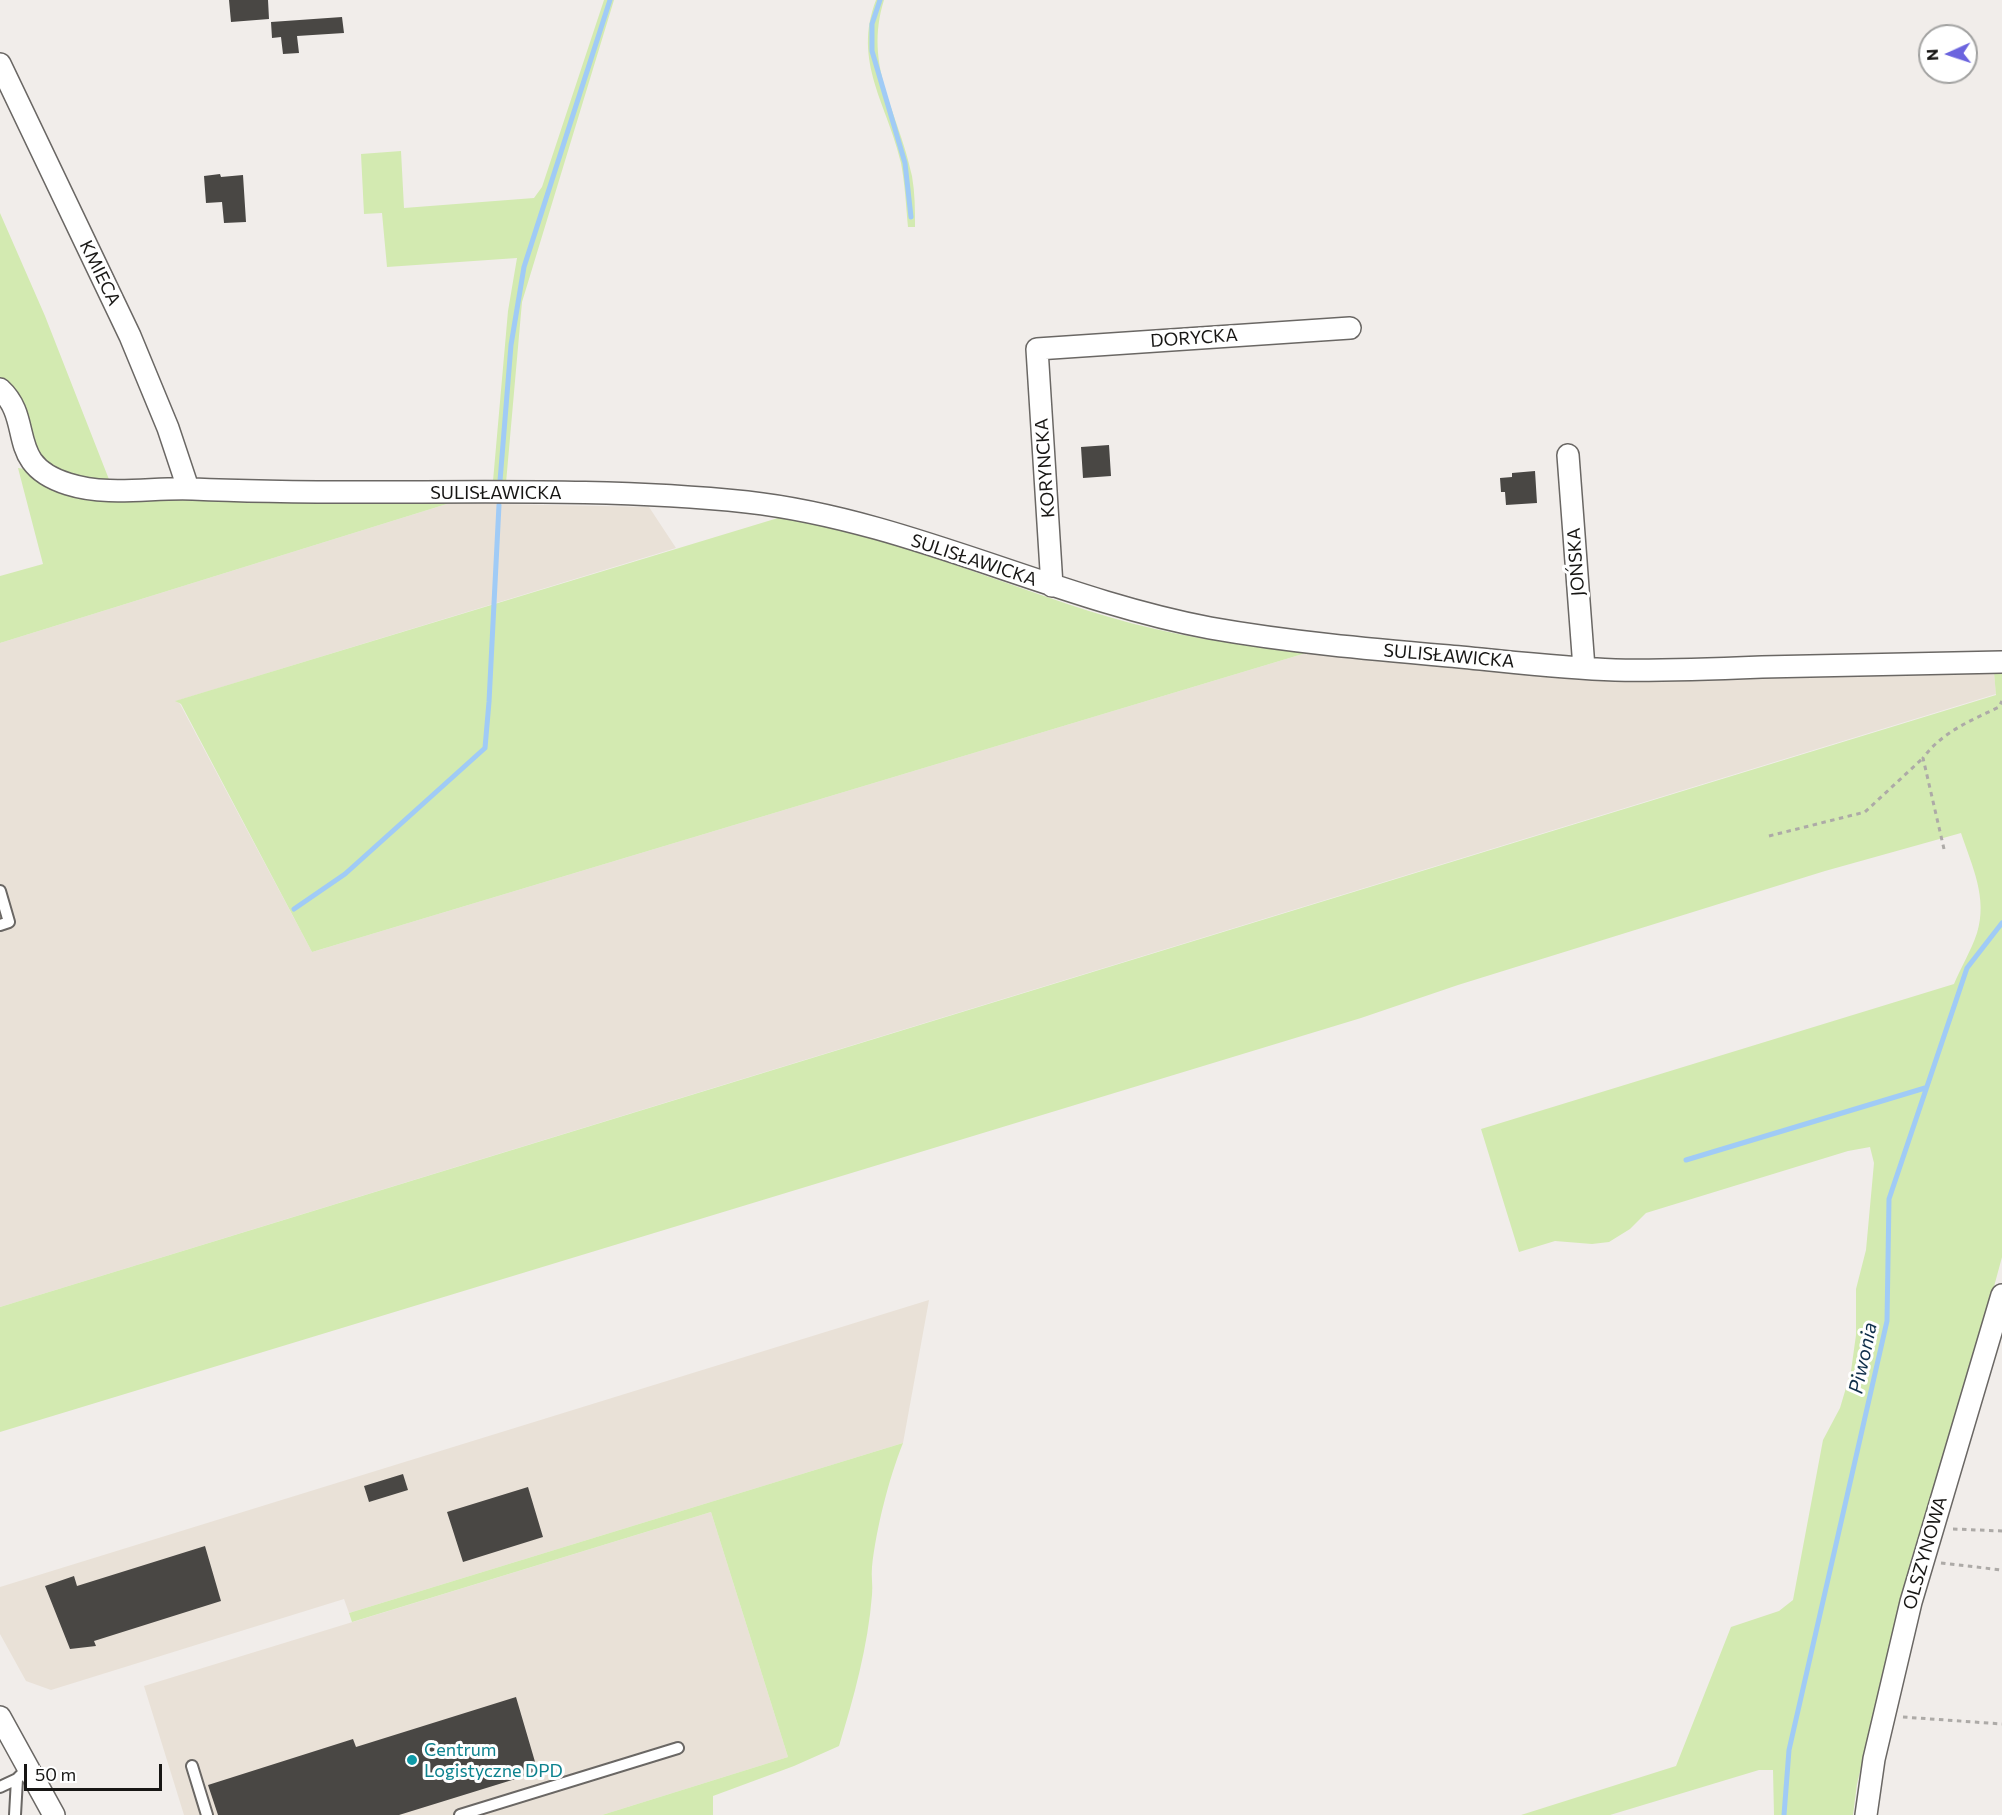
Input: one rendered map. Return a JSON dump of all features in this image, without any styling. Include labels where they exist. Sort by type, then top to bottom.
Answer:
[{"type":"street","name":"KMIECA","points":[[0,64],[140,357],[168,428],[188,488]]},
{"type":"street","name":"DORYCKA","points":[[1037,349],[1350,328]]},
{"type":"street","name":"KORYNCKA","points":[[1037,349],[1052,586]]},
{"type":"street","name":"SULISŁAWICKA","points":[[0,389],[10,400],[27,456],[45,474],[78,487],[99,490],[188,488],[275,492],[587,493],[750,503],[833,517],[1052,586],[1161,617],[1252,635],[1584,668],[1649,670],[2002,662]]},
{"type":"street","name":"JOŃSKA","points":[[1568,455],[1584,668]]},
{"type":"street","name":"OLSZYNOWA","points":[[1866,1815],[1883,1715],[1922,1561],[2002,1294]]},
{"type":"street","points":[[0,1717],[22,1773],[54,1815]]},
{"type":"lane","points":[[0,891],[9,922],[0,925]]},
{"type":"lane","points":[[460,1815],[678,1748]]},
{"type":"lane","points":[[192,1766],[207,1815]]},
{"type":"lane","points":[[0,1787],[22,1773]]},
{"type":"lane","points":[[15,1815],[22,1773]]},
{"type":"path","points":[[1769,836],[1864,812],[1923,758],[1935,741],[1962,724],[1999,707],[2002,701]]},
{"type":"path","points":[[1923,758],[1944,849]]},
{"type":"path","points":[[1932,1527],[2002,1531]]},
{"type":"path","points":[[1922,1561],[2002,1570]]},
{"type":"path","points":[[1883,1715],[2002,1724]]},
{"type":"shaded area","points":[[450,503],[649,507],[676,548],[176,701],[180,704],[312,952],[1306,653],[1633,681],[1994,672],[1996,694],[0,1307],[0,643]]},
{"type":"shaded area","points":[[929,1300],[903,1443],[349,1613],[344,1599],[51,1690],[26,1681],[0,1634],[0,1587]]},
{"type":"shaded area","points":[[711,1512],[788,1757],[602,1815],[184,1815],[144,1686]]},
{"type":"green space","points":[[604,0],[614,0],[522,302],[506,483],[493,481],[508,311],[517,258],[387,267],[382,213],[364,214],[361,154],[401,151],[404,208],[534,198],[542,187]]},
{"type":"green space","points":[[876,0],[884,0],[879,24],[880,68],[912,176],[915,227],[908,227],[901,163],[870,64],[868,43],[870,22]]},
{"type":"green space","points":[[0,213],[45,316],[110,482],[92,482],[41,463],[19,402],[7,382],[0,378]]},
{"type":"green space","points":[[18,468],[237,501],[450,503],[0,643],[0,576],[43,564]]},
{"type":"green space","points":[[778,518],[863,536],[904,548],[1133,624],[1206,639],[1306,653],[312,952],[181,704],[175,701]]},
{"type":"green space","points":[[1994,672],[2002,672],[2002,1257],[1982,1331],[1912,1557],[1857,1784],[1853,1815],[1774,1815],[1773,1770],[1759,1770],[1610,1815],[1521,1815],[1676,1766],[1731,1627],[1779,1611],[1793,1600],[1823,1440],[1840,1408],[1851,1371],[1856,1335],[1856,1289],[1866,1250],[1874,1163],[1870,1147],[1848,1151],[1646,1213],[1630,1229],[1609,1242],[1592,1244],[1555,1241],[1519,1252],[1481,1129],[1954,984],[1977,933],[1981,907],[1974,870],[1961,833],[1825,871],[1458,985],[1361,1018],[0,1432],[0,1307],[1996,695]]},
{"type":"green space","points":[[903,1443],[880,1520],[872,1567],[872,1595],[864,1652],[839,1746],[794,1766],[713,1796],[713,1815],[602,1815],[788,1757],[711,1512],[352,1622],[349,1613]]},
{"type":"building","points":[[229,0],[268,0],[269,19],[231,22]]},
{"type":"building","points":[[342,17],[344,33],[297,36],[299,53],[283,54],[281,37],[272,38],[271,22]]},
{"type":"building","points":[[220,174],[221,177],[243,175],[246,222],[224,223],[222,202],[206,203],[204,176]]},
{"type":"building","points":[[1109,445],[1111,476],[1083,478],[1081,447]]},
{"type":"building","points":[[1535,471],[1537,503],[1506,505],[1505,492],[1501,492],[1500,478],[1512,477],[1512,473]]},
{"type":"building","points":[[403,1474],[408,1490],[369,1502],[364,1486]]},
{"type":"building","points":[[528,1487],[543,1537],[463,1562],[447,1512]]},
{"type":"building","points":[[205,1546],[221,1601],[94,1641],[96,1646],[70,1649],[45,1586],[74,1576],[77,1586]]},
{"type":"building","name":"Centrum Logistyczne DPD","points":[[516,1697],[538,1772],[399,1815],[218,1815],[208,1785],[353,1739],[356,1747]]},
{"type":"waterway","points":[[500,481],[511,345],[524,267],[610,0]]},
{"type":"waterway","points":[[880,0],[872,24],[872,51],[905,163],[911,217]]},
{"type":"waterway","points":[[294,909],[345,874],[485,748],[499,505]]},
{"type":"waterway","name":"Piwonia","points":[[1784,1815],[1789,1750],[1887,1321],[1889,1199],[1967,968],[2002,923]]},
{"type":"waterway","points":[[1686,1160],[1925,1088]]},
{"type":"place","name":"Centrum Logistyczne DPD","points":[[412,1760]]}]
